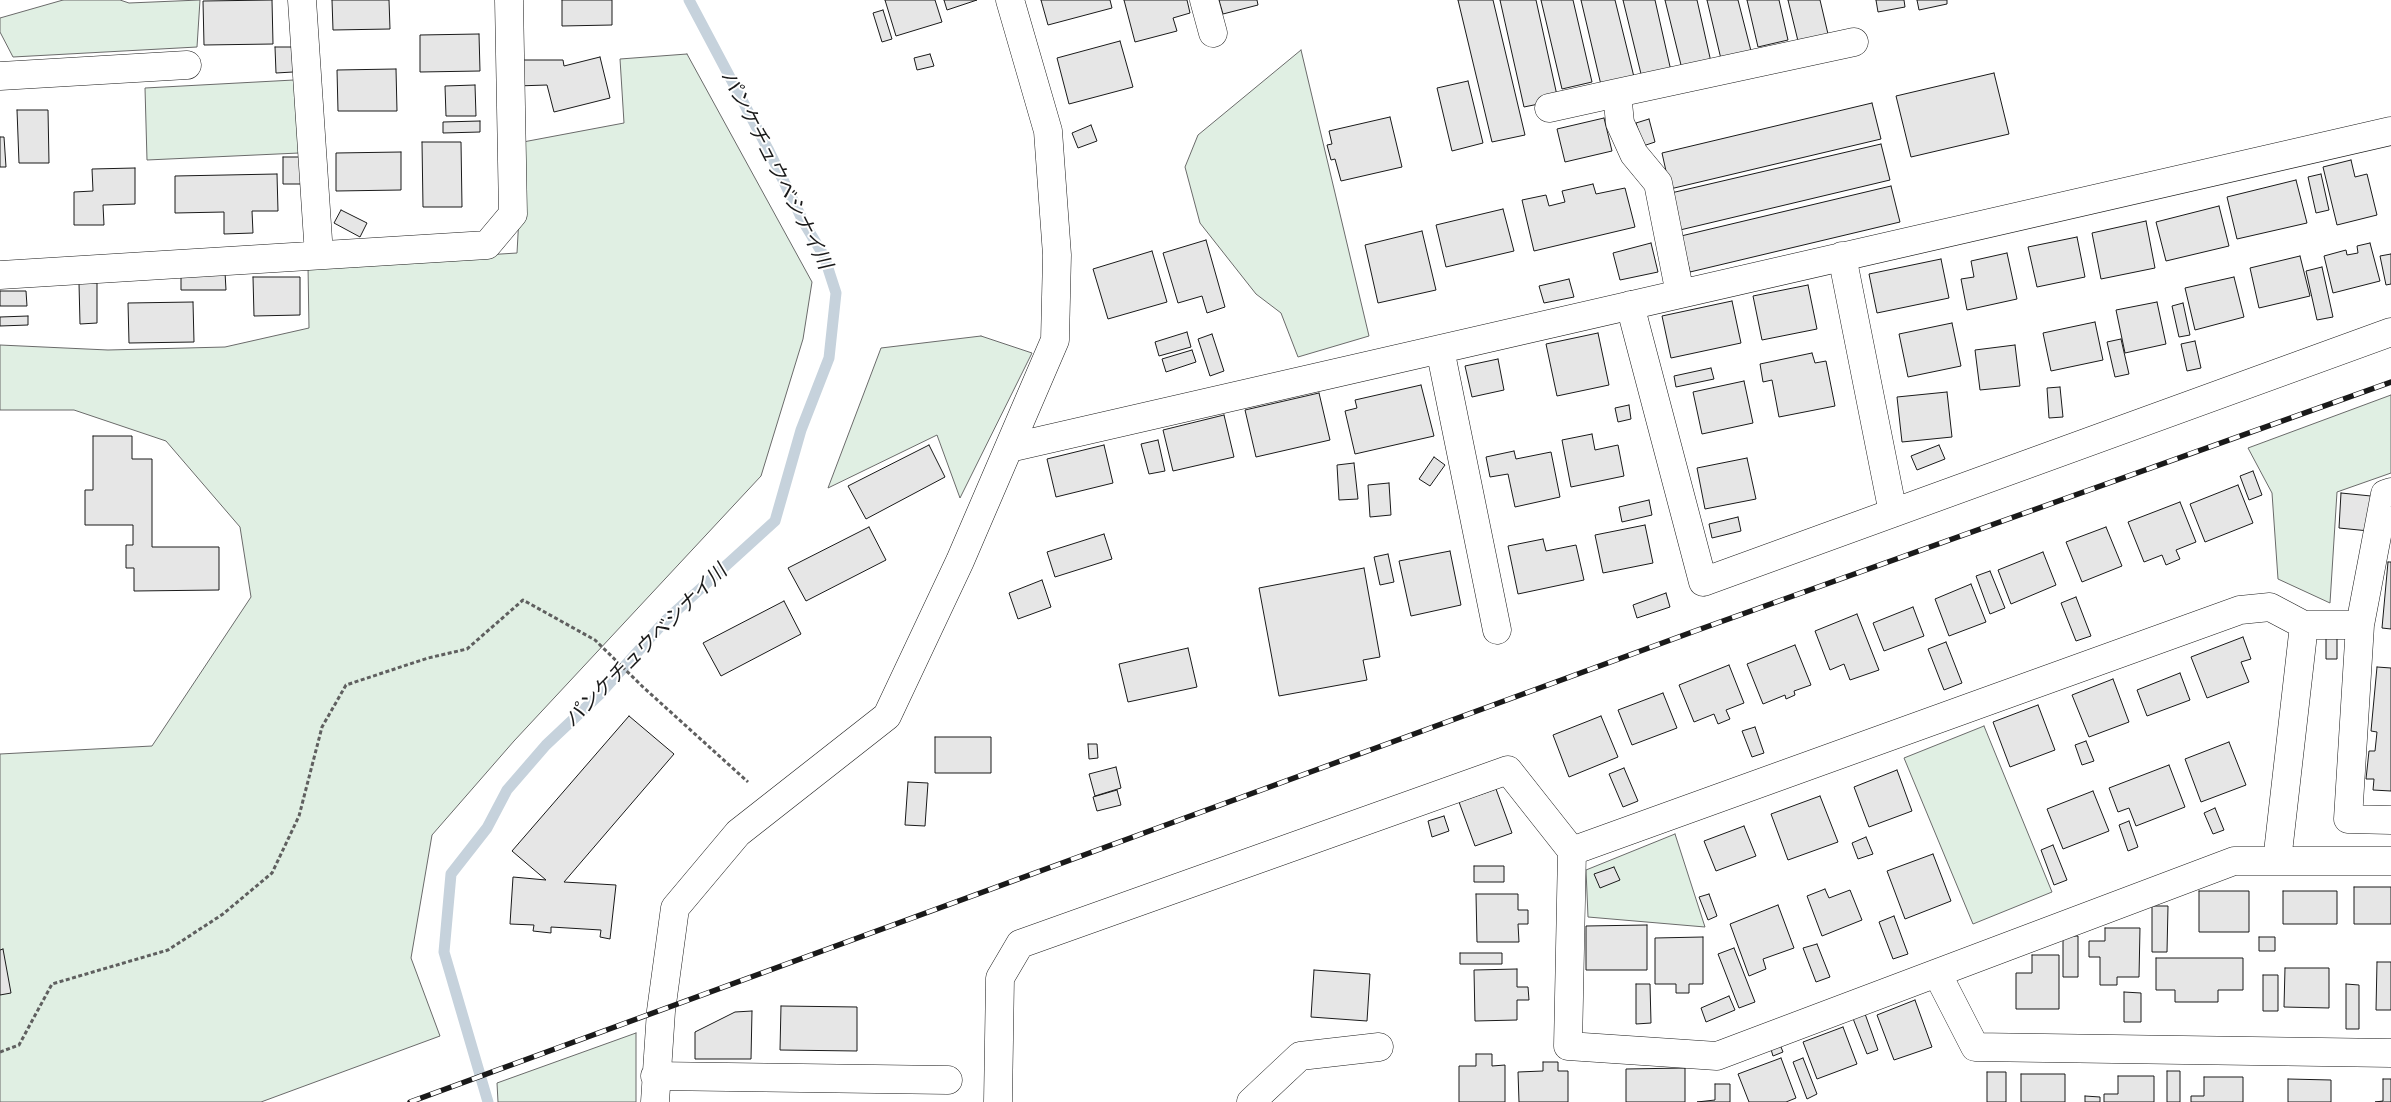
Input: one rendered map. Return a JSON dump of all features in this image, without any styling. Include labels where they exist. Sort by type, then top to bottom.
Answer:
[{"type":"street","points":[[302,0],[319,255]]},
{"type":"street","points":[[0,274],[487,245],[513,214],[509,0]]},
{"type":"street","points":[[948,1080],[655,1089],[674,908],[738,833],[887,716],[960,561],[1055,340],[1058,255],[1048,131],[1010,0]]},
{"type":"street","points":[[1204,0],[1213,33]]},
{"type":"street","points":[[1550,108],[1854,42]]},
{"type":"street","points":[[0,76],[187,65]]},
{"type":"street","points":[[1617,93],[1620,124],[1634,154],[1658,184],[1680,294]]},
{"type":"street","points":[[1009,448],[2391,131]]},
{"type":"street","points":[[1842,256],[1893,513]]},
{"type":"street","points":[[1630,305],[1703,582],[2391,332]]},
{"type":"street","points":[[1440,349],[1497,630]]},
{"type":"street","points":[[2391,492],[2385,494],[2360,625],[2348,819],[2391,820]]},
{"type":"street","points":[[1572,851],[2240,610],[2270,606],[2304,625],[2360,625]]},
{"type":"street","points":[[2277,861],[2304,625]]},
{"type":"street","points":[[998,1102],[1000,978],[1020,944],[1508,770],[1572,851],[1568,1046],[1716,1056],[2234,861],[2391,861]]},
{"type":"street","points":[[1937,973],[1975,1046],[2391,1053]]},
{"type":"street","points":[[1251,1102],[1300,1056],[1379,1046]]},
{"type":"path","points":[[0,1052],[19,1045],[52,984],[168,950],[223,914],[272,873],[299,816],[322,727],[346,685],[428,658],[467,649],[522,600],[595,640],[643,687],[773,805]]},
{"type":"green space","points":[[63,0],[120,0],[129,3],[200,0],[197,47],[13,57],[0,32],[0,18]]},
{"type":"green space","points":[[1301,50],[1369,336],[1298,357],[1281,313],[1256,294],[1200,223],[1185,167],[1198,135]]},
{"type":"green space","points":[[687,54],[812,282],[803,339],[761,476],[514,741],[432,835],[411,958],[440,1036],[261,1102],[0,1102],[0,754],[152,746],[251,597],[240,527],[166,441],[74,410],[0,410],[0,345],[108,350],[225,347],[309,328],[308,266],[517,253],[523,142],[624,123],[620,59]]},
{"type":"green space","points":[[294,80],[299,153],[147,160],[145,88]]},
{"type":"green space","points":[[981,336],[1032,353],[960,498],[937,435],[828,488],[881,348]]},
{"type":"green space","points":[[2391,395],[2391,473],[2337,492],[2330,603],[2278,579],[2272,493],[2248,448]]},
{"type":"green space","points":[[1984,726],[2052,892],[1973,924],[1904,758]]},
{"type":"green space","points":[[1675,834],[1705,927],[1588,917],[1586,870]]},
{"type":"green space","points":[[636,1033],[636,1102],[498,1102],[497,1083]]},
{"type":"building","points":[[272,0],[273,44],[204,45],[203,1]]},
{"type":"building","points":[[332,0],[389,0],[390,29],[333,30]]},
{"type":"building","points":[[562,0],[612,0],[612,25],[562,26]]},
{"type":"building","points":[[885,0],[935,0],[942,22],[896,36]]},
{"type":"building","points":[[944,0],[977,0],[947,10]]},
{"type":"building","points":[[1041,0],[1110,0],[1112,8],[1048,25]]},
{"type":"building","points":[[1124,0],[1187,0],[1190,13],[1173,18],[1177,31],[1135,42]]},
{"type":"building","points":[[1219,0],[1257,0],[1258,5],[1223,14]]},
{"type":"building","points":[[1458,0],[1493,0],[1525,135],[1492,142]]},
{"type":"building","points":[[1500,0],[1536,0],[1558,100],[1524,107]]},
{"type":"building","points":[[1541,0],[1573,0],[1592,82],[1562,89]]},
{"type":"building","points":[[1581,0],[1615,0],[1634,77],[1601,85]]},
{"type":"building","points":[[1623,0],[1655,0],[1671,71],[1642,78]]},
{"type":"building","points":[[1665,0],[1697,0],[1711,62],[1682,69]]},
{"type":"building","points":[[1707,0],[1738,0],[1751,51],[1721,59]]},
{"type":"building","points":[[1747,0],[1779,0],[1788,40],[1758,47]]},
{"type":"building","points":[[1788,0],[1820,0],[1828,34],[1798,41]]},
{"type":"building","points":[[1876,0],[1904,0],[1905,7],[1878,12]]},
{"type":"building","points":[[1917,0],[1947,0],[1947,4],[1919,10]]},
{"type":"building","points":[[883,10],[892,39],[882,42],[873,13]]},
{"type":"building","points":[[479,34],[480,71],[420,72],[420,35]]},
{"type":"building","points":[[1120,41],[1133,87],[1069,104],[1057,58]]},
{"type":"building","points":[[275,47],[292,47],[293,72],[276,73]]},
{"type":"building","points":[[930,54],[934,66],[917,70],[914,58]]},
{"type":"building","points":[[600,57],[610,98],[554,112],[547,85],[516,86],[515,60],[563,60],[564,66]]},
{"type":"building","points":[[396,69],[397,111],[338,111],[337,70]]},
{"type":"building","points":[[1994,73],[2009,134],[1911,157],[1896,96]]},
{"type":"building","points":[[1468,81],[1483,143],[1452,151],[1437,88]]},
{"type":"building","points":[[475,85],[476,116],[446,116],[445,86]]},
{"type":"building","points":[[1872,103],[1881,139],[1670,189],[1662,153]]},
{"type":"building","points":[[17,110],[48,110],[49,163],[19,163]]},
{"type":"building","points":[[1390,117],[1402,167],[1341,181],[1335,159],[1331,160],[1327,145],[1332,144],[1329,131]]},
{"type":"building","points":[[1604,118],[1612,151],[1565,162],[1557,129]]},
{"type":"building","points":[[1649,119],[1655,142],[1643,146],[1636,123]]},
{"type":"building","points":[[480,121],[480,132],[443,133],[443,122]]},
{"type":"building","points":[[1091,125],[1097,141],[1078,148],[1072,133]]},
{"type":"building","points":[[0,137],[4,137],[6,167],[0,167]]},
{"type":"building","points":[[422,142],[461,142],[462,207],[423,207]]},
{"type":"building","points":[[1881,144],[1890,180],[1680,230],[1671,193]]},
{"type":"building","points":[[401,152],[401,190],[336,191],[336,153]]},
{"type":"building","points":[[283,157],[300,157],[301,184],[283,184]]},
{"type":"building","points":[[2351,160],[2355,177],[2367,174],[2377,215],[2337,225],[2323,167]]},
{"type":"building","points":[[135,168],[135,204],[103,205],[104,225],[74,225],[74,192],[93,191],[92,169]]},
{"type":"building","points":[[277,174],[278,211],[252,211],[253,233],[224,234],[224,212],[175,213],[175,176]]},
{"type":"building","points":[[2321,174],[2329,210],[2316,213],[2308,177]]},
{"type":"building","points":[[2296,180],[2307,223],[2237,239],[2227,197]]},
{"type":"building","points":[[1593,184],[1596,194],[1625,188],[1635,227],[1534,251],[1522,200],[1546,195],[1549,206],[1565,202],[1562,191]]},
{"type":"building","points":[[1891,186],[1900,222],[1690,272],[1681,236]]},
{"type":"building","points":[[2219,206],[2229,246],[2166,261],[2156,222]]},
{"type":"building","points":[[1503,209],[1514,251],[1446,267],[1436,225]]},
{"type":"building","points":[[341,210],[367,223],[360,237],[334,223]]},
{"type":"building","points":[[2146,221],[2155,268],[2101,279],[2092,233]]},
{"type":"building","points":[[1422,231],[1436,290],[1378,303],[1365,245]]},
{"type":"building","points":[[2077,237],[2085,277],[2037,287],[2028,247]]},
{"type":"building","points":[[1206,240],[1225,307],[1207,313],[1202,296],[1178,303],[1163,253]]},
{"type":"building","points":[[1651,243],[1658,272],[1620,280],[1613,253]]},
{"type":"building","points":[[2370,243],[2380,281],[2333,293],[2324,256],[2346,250],[2347,255],[2358,253],[2357,246]]},
{"type":"building","points":[[1152,251],[1167,302],[1108,319],[1093,269]]},
{"type":"building","points":[[2007,253],[2017,299],[1967,310],[1961,279],[1974,277],[1971,261]]},
{"type":"building","points":[[2391,254],[2391,284],[2386,285],[2380,256]]},
{"type":"building","points":[[2300,256],[2310,296],[2259,308],[2250,268]]},
{"type":"building","points":[[1941,259],[1949,298],[1877,313],[1869,274]]},
{"type":"building","points":[[2322,267],[2333,317],[2317,320],[2306,271]]},
{"type":"building","points":[[225,272],[226,290],[181,290],[181,273]]},
{"type":"building","points":[[253,277],[300,277],[300,315],[254,316]]},
{"type":"building","points":[[2234,277],[2244,317],[2195,330],[2185,288]]},
{"type":"building","points":[[1569,279],[1574,297],[1544,303],[1539,286]]},
{"type":"building","points":[[79,283],[97,283],[97,323],[80,324]]},
{"type":"building","points":[[1808,285],[1817,329],[1762,340],[1753,296]]},
{"type":"building","points":[[0,291],[26,291],[27,306],[0,306]]},
{"type":"building","points":[[1732,301],[1741,343],[1671,358],[1662,316]]},
{"type":"building","points":[[193,302],[194,342],[129,343],[128,303]]},
{"type":"building","points":[[2157,302],[2166,344],[2125,353],[2116,310]]},
{"type":"building","points":[[2183,303],[2190,335],[2179,337],[2172,306]]},
{"type":"building","points":[[28,316],[28,325],[0,326],[0,317]]},
{"type":"building","points":[[2095,322],[2103,360],[2051,371],[2043,333]]},
{"type":"building","points":[[1952,323],[1961,366],[1908,377],[1899,334]]},
{"type":"building","points":[[1187,332],[1191,347],[1159,356],[1155,342]]},
{"type":"building","points":[[1598,333],[1609,385],[1557,396],[1546,344]]},
{"type":"building","points":[[1212,334],[1224,371],[1210,376],[1198,339]]},
{"type":"building","points":[[2121,339],[2129,374],[2115,377],[2107,342]]},
{"type":"building","points":[[2195,341],[2201,368],[2187,371],[2181,344]]},
{"type":"building","points":[[2015,345],[2020,386],[1980,390],[1975,350]]},
{"type":"building","points":[[1192,350],[1196,362],[1166,372],[1162,359]]},
{"type":"building","points":[[1812,353],[1815,363],[1826,361],[1835,406],[1779,417],[1772,380],[1763,382],[1760,364]]},
{"type":"building","points":[[1498,359],[1504,390],[1472,397],[1465,366]]},
{"type":"building","points":[[1711,368],[1714,379],[1676,387],[1674,376]]},
{"type":"building","points":[[1744,381],[1753,423],[1702,434],[1693,392]]},
{"type":"building","points":[[1421,385],[1434,436],[1355,454],[1345,411],[1357,408],[1355,400]]},
{"type":"building","points":[[2060,387],[2063,417],[2049,418],[2047,388]]},
{"type":"building","points":[[1947,392],[1952,437],[1902,442],[1897,397]]},
{"type":"building","points":[[1319,393],[1330,440],[1256,457],[1245,410]]},
{"type":"building","points":[[1629,405],[1631,419],[1618,422],[1615,408]]},
{"type":"building","points":[[1224,415],[1234,457],[1173,471],[1163,430]]},
{"type":"building","points":[[1592,434],[1595,450],[1618,445],[1624,476],[1571,487],[1562,440]]},
{"type":"building","points":[[93,436],[132,436],[132,459],[152,459],[152,547],[219,547],[219,590],[134,591],[134,568],[126,568],[126,545],[133,545],[133,525],[85,525],[85,490],[93,490]]},
{"type":"building","points":[[1158,440],[1165,471],[1149,474],[1141,444]]},
{"type":"building","points":[[929,445],[945,477],[866,519],[848,486]]},
{"type":"building","points":[[1104,445],[1113,483],[1056,497],[1047,459]]},
{"type":"building","points":[[1939,445],[1945,459],[1917,470],[1911,456]]},
{"type":"building","points":[[1514,451],[1516,459],[1551,452],[1560,497],[1515,507],[1508,474],[1490,477],[1486,457]]},
{"type":"building","points":[[1434,457],[1445,465],[1430,486],[1419,479]]},
{"type":"building","points":[[1747,458],[1756,499],[1705,509],[1697,468]]},
{"type":"building","points":[[1354,463],[1358,499],[1339,500],[1337,465]]},
{"type":"building","points":[[2253,471],[2262,495],[2249,500],[2240,476]]},
{"type":"building","points":[[1389,483],[1391,515],[1370,517],[1368,485]]},
{"type":"building","points":[[2238,485],[2253,523],[2205,542],[2190,504]]},
{"type":"building","points":[[2341,493],[2371,496],[2369,531],[2339,528]]},
{"type":"building","points":[[1649,500],[1652,515],[1622,522],[1619,507]]},
{"type":"building","points":[[2180,502],[2196,542],[2176,550],[2180,559],[2166,565],[2162,555],[2144,562],[2128,522]]},
{"type":"building","points":[[1738,517],[1741,531],[1712,538],[1709,524]]},
{"type":"building","points":[[1645,525],[1653,563],[1603,573],[1595,535]]},
{"type":"building","points":[[869,527],[886,560],[806,601],[788,568]]},
{"type":"building","points":[[2106,527],[2122,566],[2082,582],[2066,542]]},
{"type":"building","points":[[1104,534],[1112,559],[1055,577],[1047,552]]},
{"type":"building","points":[[1543,539],[1546,551],[1576,545],[1584,580],[1518,594],[1508,546]]},
{"type":"building","points":[[1450,551],[1461,605],[1411,616],[1399,561]]},
{"type":"building","points":[[2043,552],[2056,585],[2011,604],[1998,570]]},
{"type":"building","points":[[1388,554],[1394,582],[1380,585],[1374,557]]},
{"type":"building","points":[[2388,562],[2391,562],[2391,629],[2382,628]]},
{"type":"building","points":[[1364,568],[1380,657],[1363,660],[1367,680],[1279,696],[1259,588]]},
{"type":"building","points":[[1990,571],[2005,608],[1990,614],[1976,576]]},
{"type":"building","points":[[1042,580],[1051,607],[1018,619],[1009,593]]},
{"type":"building","points":[[1971,584],[1986,622],[1949,636],[1935,599]]},
{"type":"building","points":[[1666,593],[1670,607],[1637,618],[1633,605]]},
{"type":"building","points":[[2076,597],[2091,636],[2076,641],[2061,603]]},
{"type":"building","points":[[784,601],[801,634],[721,676],[703,643]]},
{"type":"building","points":[[1913,607],[1924,636],[1884,651],[1873,623]]},
{"type":"building","points":[[1857,614],[1879,670],[1850,680],[1844,664],[1830,670],[1815,631]]},
{"type":"building","points":[[2326,631],[2337,631],[2337,659],[2326,659]]},
{"type":"building","points":[[2243,637],[2251,659],[2241,662],[2249,682],[2207,698],[2191,657]]},
{"type":"building","points":[[1946,642],[1962,683],[1944,690],[1928,649]]},
{"type":"building","points":[[1795,645],[1811,685],[1794,691],[1795,695],[1786,699],[1785,695],[1763,704],[1747,664]]},
{"type":"building","points":[[1188,648],[1197,687],[1128,702],[1119,664]]},
{"type":"building","points":[[1729,665],[1744,703],[1726,710],[1730,719],[1718,724],[1714,714],[1694,722],[1679,685]]},
{"type":"building","points":[[2377,667],[2391,668],[2391,791],[2373,790],[2374,779],[2366,779],[2369,751],[2375,751],[2377,732],[2371,731]]},
{"type":"building","points":[[2180,673],[2190,700],[2147,716],[2137,690]]},
{"type":"building","points":[[2113,679],[2129,722],[2089,737],[2072,695]]},
{"type":"building","points":[[1663,693],[1677,728],[1632,745],[1618,710]]},
{"type":"building","points":[[2038,705],[2055,750],[2010,767],[1993,722]]},
{"type":"building","points":[[629,716],[674,754],[564,882],[616,885],[610,939],[600,937],[601,930],[551,927],[551,933],[533,931],[534,925],[510,924],[513,877],[546,880],[512,851]]},
{"type":"building","points":[[1601,716],[1618,757],[1569,777],[1553,735]]},
{"type":"building","points":[[1755,727],[1764,753],[1752,757],[1742,731]]},
{"type":"building","points":[[935,737],[991,737],[991,773],[935,773]]},
{"type":"building","points":[[2086,741],[2094,761],[2082,765],[2075,745]]},
{"type":"building","points":[[2229,742],[2246,785],[2201,802],[2185,759]]},
{"type":"building","points":[[1088,744],[1097,744],[1098,758],[1089,759]]},
{"type":"building","points":[[2169,765],[2185,807],[2136,826],[2129,808],[2118,812],[2109,788]]},
{"type":"building","points":[[1116,767],[1121,788],[1095,796],[1089,774]]},
{"type":"building","points":[[1624,768],[1638,801],[1623,807],[1609,774]]},
{"type":"building","points":[[1897,770],[1912,811],[1869,827],[1854,787]]},
{"type":"building","points":[[908,782],[928,783],[925,826],[905,825]]},
{"type":"building","points":[[1496,789],[1512,833],[1475,846],[1459,802]]},
{"type":"building","points":[[1117,790],[1121,805],[1097,811],[1093,797]]},
{"type":"building","points":[[2093,791],[2109,831],[2063,849],[2047,809]]},
{"type":"building","points":[[1820,796],[1838,842],[1788,860],[1771,814]]},
{"type":"building","points":[[2215,808],[2224,830],[2213,834],[2204,813]]},
{"type":"building","points":[[1444,816],[1449,831],[1432,837],[1428,821]]},
{"type":"building","points":[[2129,821],[2138,847],[2128,851],[2119,825]]},
{"type":"building","points":[[1744,826],[1756,856],[1716,871],[1704,841]]},
{"type":"building","points":[[1866,837],[1873,854],[1858,859],[1852,843]]},
{"type":"building","points":[[2053,845],[2067,880],[2054,885],[2041,850]]},
{"type":"building","points":[[1933,854],[1951,901],[1905,919],[1887,871]]},
{"type":"building","points":[[1474,866],[1504,866],[1504,882],[1474,882]]},
{"type":"building","points":[[1614,867],[1620,880],[1600,888],[1594,874]]},
{"type":"building","points":[[2354,887],[2391,887],[2391,924],[2354,924]]},
{"type":"building","points":[[1825,889],[1829,898],[1850,890],[1862,920],[1822,936],[1807,896]]},
{"type":"building","points":[[2199,891],[2249,891],[2249,932],[2199,932]]},
{"type":"building","points":[[2283,891],[2337,891],[2337,924],[2283,924]]},
{"type":"building","points":[[1476,894],[1518,894],[1518,910],[1528,910],[1528,924],[1518,924],[1519,942],[1477,942]]},
{"type":"building","points":[[1709,894],[1717,916],[1708,920],[1699,897]]},
{"type":"building","points":[[1778,905],[1794,948],[1763,959],[1766,969],[1749,976],[1730,924]]},
{"type":"building","points":[[2152,906],[2168,906],[2167,952],[2152,952]]},
{"type":"building","points":[[1894,916],[1908,954],[1893,959],[1879,922]]},
{"type":"building","points":[[1647,925],[1647,970],[1586,970],[1586,926]]},
{"type":"building","points":[[2105,928],[2140,928],[2139,977],[2117,977],[2117,985],[2100,985],[2100,957],[2089,957],[2089,941],[2105,941]]},
{"type":"building","points":[[2063,936],[2078,936],[2078,977],[2063,977]]},
{"type":"building","points":[[1703,937],[1703,984],[1689,984],[1689,993],[1676,993],[1676,984],[1655,984],[1655,938]]},
{"type":"building","points":[[2259,937],[2275,937],[2275,951],[2259,951]]},
{"type":"building","points":[[1817,944],[1830,977],[1816,982],[1803,948]]},
{"type":"building","points":[[1734,948],[1755,1002],[1739,1008],[1718,954]]},
{"type":"building","points":[[3,949],[11,993],[0,995],[0,950]]},
{"type":"building","points":[[1460,953],[1502,953],[1502,964],[1460,964]]},
{"type":"building","points":[[2032,955],[2059,955],[2059,1009],[2016,1009],[2016,973],[2032,973]]},
{"type":"building","points":[[2156,958],[2243,958],[2243,990],[2218,990],[2218,1002],[2175,1002],[2175,990],[2156,990]]},
{"type":"building","points":[[2377,962],[2391,962],[2391,1010],[2376,1010]]},
{"type":"building","points":[[2285,968],[2329,968],[2329,1008],[2284,1007]]},
{"type":"building","points":[[1517,969],[1517,987],[1528,987],[1529,1000],[1517,1000],[1517,1020],[1475,1021],[1474,970]]},
{"type":"building","points":[[1314,970],[1370,974],[1367,1021],[1311,1017]]},
{"type":"building","points":[[2263,975],[2278,975],[2278,1011],[2263,1011]]},
{"type":"building","points":[[1636,984],[1650,984],[1651,1023],[1636,1024]]},
{"type":"building","points":[[2346,984],[2359,985],[2359,1029],[2346,1029]]},
{"type":"building","points":[[2124,992],[2141,993],[2141,1022],[2124,1022]]},
{"type":"building","points":[[1729,996],[1735,1010],[1706,1022],[1701,1008]]},
{"type":"building","points":[[1915,1000],[1932,1047],[1894,1060],[1877,1015]]},
{"type":"building","points":[[781,1006],[857,1007],[857,1051],[780,1050]]},
{"type":"building","points":[[752,1011],[751,1059],[695,1059],[695,1032],[735,1012]]},
{"type":"building","points":[[1864,1011],[1878,1050],[1867,1054],[1852,1016]]},
{"type":"building","points":[[1843,1027],[1857,1064],[1817,1079],[1803,1042]]},
{"type":"building","points":[[1779,1042],[1783,1052],[1773,1056],[1770,1046]]},
{"type":"building","points":[[1476,1054],[1492,1054],[1492,1066],[1505,1065],[1505,1102],[1459,1102],[1459,1066],[1476,1066]]},
{"type":"building","points":[[1781,1058],[1796,1098],[1786,1102],[1749,1102],[1738,1074]]},
{"type":"building","points":[[1803,1058],[1817,1094],[1807,1099],[1793,1062]]},
{"type":"building","points":[[1543,1062],[1558,1062],[1558,1071],[1568,1071],[1568,1102],[1519,1102],[1518,1072],[1543,1071]]},
{"type":"building","points":[[1685,1068],[1685,1102],[1626,1102],[1626,1069]]},
{"type":"building","points":[[2167,1071],[2180,1071],[2180,1102],[2167,1102]]},
{"type":"building","points":[[1987,1072],[2006,1072],[2006,1102],[1987,1102]]},
{"type":"building","points":[[2021,1074],[2065,1074],[2065,1102],[2021,1102]]},
{"type":"building","points":[[2118,1076],[2154,1076],[2154,1102],[2104,1102],[2104,1094],[2118,1094]]},
{"type":"building","points":[[2204,1077],[2243,1077],[2243,1102],[2191,1102],[2191,1096],[2204,1096]]},
{"type":"building","points":[[2288,1079],[2331,1080],[2331,1102],[2288,1102]]},
{"type":"building","points":[[2383,1079],[2391,1079],[2391,1102],[2375,1102],[2383,1101]]},
{"type":"building","points":[[1715,1084],[1730,1084],[1730,1102],[1697,1102],[1715,1100]]},
{"type":"building","points":[[2085,1096],[2100,1097],[2100,1102],[2085,1102]]},
{"type":"waterway","name":"パンケチュウベシナイ川","points":[[488,1102],[444,952],[451,874],[487,828],[507,790],[546,745],[599,695],[665,621],[775,521],[801,430],[829,358],[836,293],[824,256],[804,223],[768,149],[689,0]]},
{"type":"railway","points":[[410,1102],[1695,631],[2391,382]]}]
